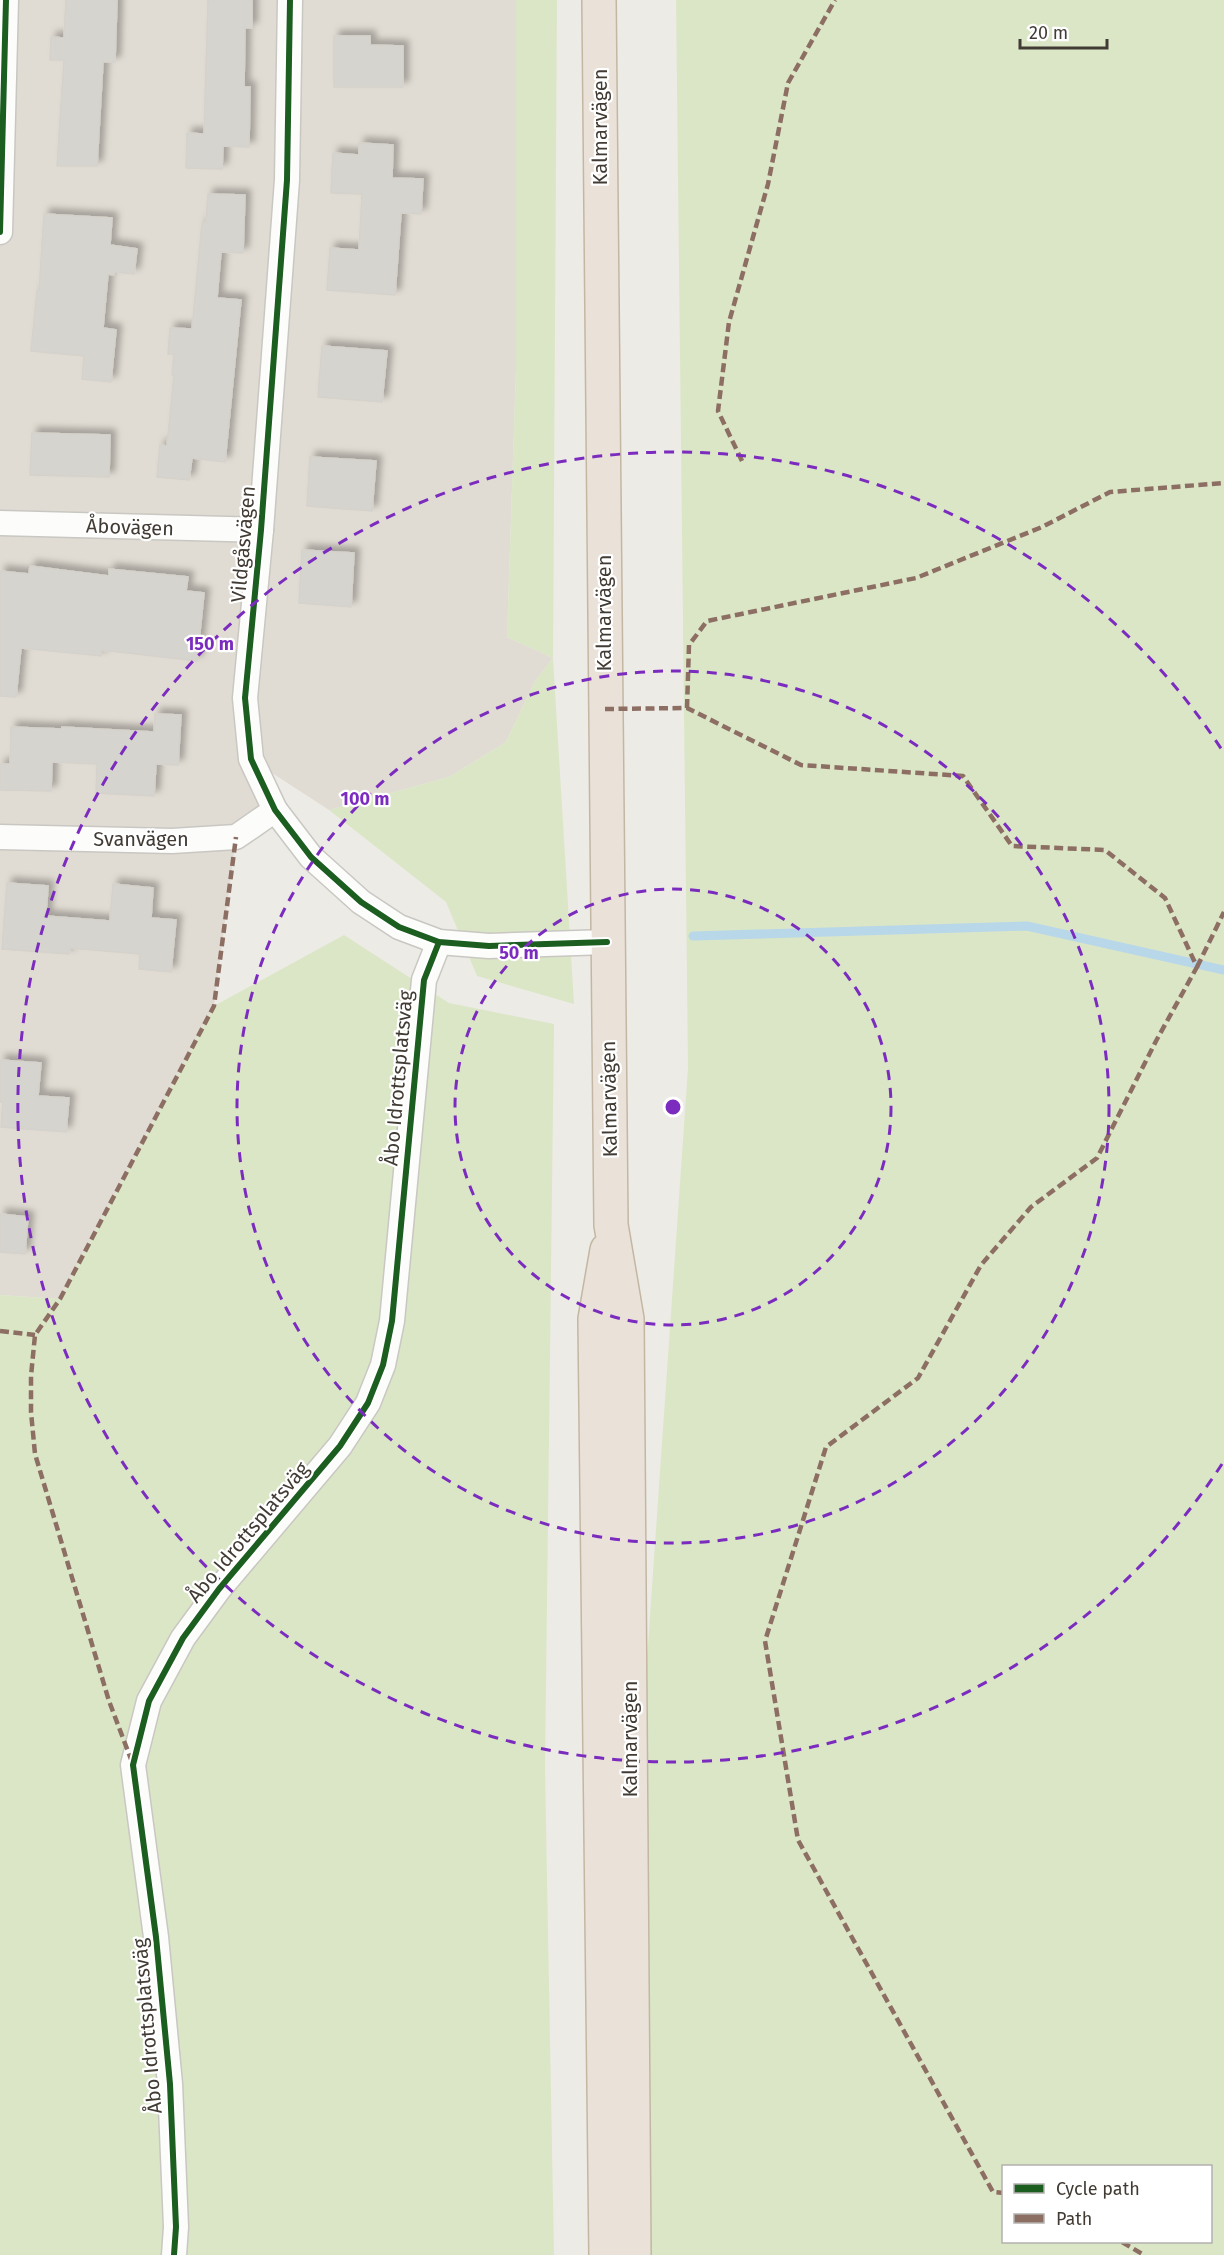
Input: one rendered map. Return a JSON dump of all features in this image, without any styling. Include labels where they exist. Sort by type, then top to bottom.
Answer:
[{"type":"highway","name":"Kalmarvägen","points":[[599,0],[611,1225],[627,1319],[634,2255]]},
{"type":"highway","name":"Kalmarvägen","points":[[606,2255],[595,1320],[611,1225]]},
{"type":"street","points":[[0,232],[6,0]]},
{"type":"street","name":"Vildgåsvägen","points":[[291,0],[287,180],[261,530],[245,698],[251,759],[275,810],[311,857],[361,902],[399,927],[439,942],[489,946],[607,942]]},
{"type":"street","name":"Åbovägen","points":[[0,523],[261,530]]},
{"type":"street","name":"Svanvägen","points":[[0,837],[172,841],[236,837],[275,810]]},
{"type":"street","name":"Åbo Idrottsplatsväg","points":[[174,2255],[176,2227],[170,2084],[156,1937],[133,1765],[149,1701],[183,1638],[219,1589],[340,1446],[368,1403],[383,1365],[392,1321],[424,980],[439,942]]},
{"type":"shaded area","points":[[0,0],[516,0],[516,369],[507,637],[553,658],[535,681],[506,742],[449,777],[329,810],[252,760],[275,810],[236,837],[214,1006],[60,1299],[0,1295]]},
{"type":"green space","points":[[516,0],[557,0],[553,658],[507,637],[516,369]]},
{"type":"green space","points":[[676,0],[1224,0],[1224,2255],[634,2255],[631,1890],[688,1068]]},
{"type":"green space","points":[[553,658],[574,1004],[477,976],[446,902],[329,810],[449,777],[506,742],[535,681]]},
{"type":"green space","points":[[344,935],[449,1003],[554,1024],[545,1769],[554,2255],[0,2255],[0,1295],[60,1299],[214,1006]]},
{"type":"building","points":[[66,0],[117,0],[115,62],[103,62],[97,166],[57,166],[64,60],[50,60],[51,37],[64,38]]},
{"type":"building","points":[[208,0],[252,0],[252,28],[245,28],[244,87],[250,87],[249,147],[223,146],[222,169],[186,168],[187,133],[204,134]]},
{"type":"building","points":[[334,36],[370,36],[370,45],[403,46],[403,87],[334,87]]},
{"type":"building","points":[[359,143],[393,145],[392,178],[423,179],[421,214],[401,213],[395,295],[327,290],[330,248],[359,250],[362,194],[331,193],[333,153],[359,155]]},
{"type":"building","points":[[208,194],[245,195],[243,253],[221,252],[217,298],[241,300],[225,462],[192,458],[189,480],[157,477],[160,445],[167,446],[174,375],[172,375],[174,354],[168,354],[170,328],[192,329],[202,223],[206,223]]},
{"type":"building","points":[[44,214],[112,218],[110,245],[137,249],[134,274],[114,272],[114,275],[108,274],[103,328],[116,330],[111,382],[82,379],[84,356],[31,351],[37,291],[39,291]]},
{"type":"building","points":[[322,346],[387,351],[382,402],[318,397]]},
{"type":"building","points":[[32,433],[110,435],[109,477],[30,475]]},
{"type":"building","points":[[310,457],[376,461],[372,511],[307,506]]},
{"type":"building","points":[[302,550],[354,553],[351,607],[299,603]]},
{"type":"building","points":[[30,566],[109,576],[109,569],[188,577],[186,591],[204,593],[197,661],[101,650],[101,656],[21,648],[16,697],[0,696],[0,571],[29,574]]},
{"type":"building","points":[[155,714],[181,715],[178,765],[156,764],[154,796],[96,793],[97,764],[52,762],[51,791],[0,790],[0,764],[10,764],[11,727],[154,732]]},
{"type":"building","points":[[7,883],[48,886],[46,916],[110,921],[113,884],[153,888],[151,918],[176,920],[171,972],[139,969],[140,954],[70,948],[69,954],[2,949]]},
{"type":"building","points":[[0,1060],[41,1063],[38,1096],[69,1098],[66,1132],[1,1127],[3,1102],[0,1102]]},
{"type":"building","points":[[0,1214],[28,1217],[25,1254],[0,1252]]},
{"type":"waterway","points":[[693,936],[1027,926],[1224,970]]},
{"type":"marked path","points":[[742,461],[718,411],[729,322],[768,184],[788,83],[835,0]]},
{"type":"marked path","points":[[687,708],[689,645],[707,621],[916,578],[1042,527],[1110,492],[1224,483]]},
{"type":"marked path","points":[[605,709],[687,708],[801,765],[963,776],[1012,846],[1105,850],[1165,898],[1197,967],[1156,1041],[1097,1158],[1031,1207],[981,1265],[918,1378],[826,1447],[765,1641],[798,1840],[993,2192],[1002,2193]]},
{"type":"marked path","points":[[132,1762],[109,1701],[35,1454],[31,1412],[31,1376],[35,1335],[60,1299],[214,1006],[236,837]]},
{"type":"marked path","points":[[1197,967],[1224,912]]},
{"type":"marked path","points":[[0,1331],[35,1335]]},
{"type":"marked path","points":[[1124,2243],[1144,2255]]},
{"type":"cycle path","points":[[0,232],[6,0]]},
{"type":"cycle path","points":[[290,0],[287,180],[261,530],[245,698],[251,759],[275,810],[311,857],[361,902],[399,927],[439,942],[489,946],[607,942]]},
{"type":"cycle path","points":[[174,2255],[176,2227],[170,2084],[156,1937],[133,1765],[149,1701],[183,1638],[219,1589],[340,1446],[368,1403],[383,1365],[392,1321],[424,980],[439,942]]}]
